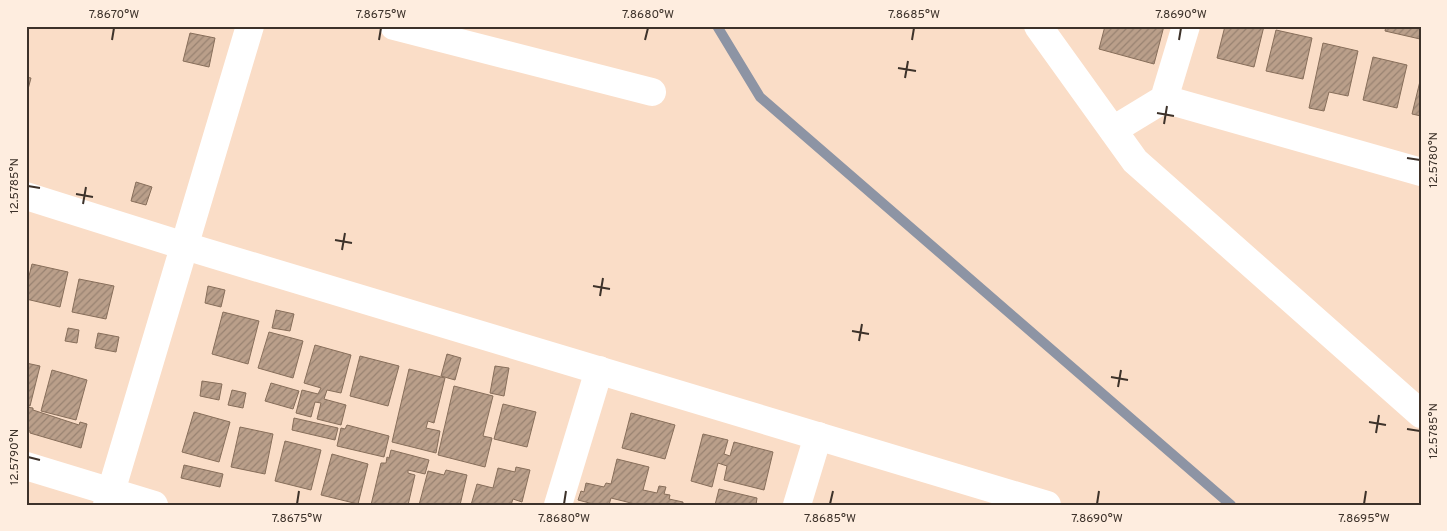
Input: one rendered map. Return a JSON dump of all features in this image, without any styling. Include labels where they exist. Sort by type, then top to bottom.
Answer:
[{"type":"street","points":[[109,498],[250,26]]},
{"type":"street","points":[[394,26],[652,92]]},
{"type":"street","points":[[1038,26],[1135,161],[1421,414]]},
{"type":"street","points":[[1113,130],[1164,99],[1186,26]]},
{"type":"street","points":[[1164,99],[1421,172]]},
{"type":"street","points":[[26,196],[184,246],[1047,505]]},
{"type":"street","points":[[558,505],[599,370]]},
{"type":"street","points":[[797,505],[818,436]]},
{"type":"street","points":[[26,466],[109,498],[154,505]]},
{"type":"building","points":[[1105,26],[1164,26],[1154,64],[1099,49]]},
{"type":"building","points":[[1225,26],[1264,26],[1254,67],[1217,58]]},
{"type":"building","points":[[1386,26],[1421,26],[1420,39],[1385,31]]},
{"type":"building","points":[[1276,30],[1312,38],[1303,79],[1266,71]]},
{"type":"building","points":[[190,33],[215,38],[209,67],[183,61]]},
{"type":"building","points":[[1323,43],[1358,51],[1348,96],[1329,92],[1324,111],[1309,108]]},
{"type":"building","points":[[1373,57],[1407,65],[1397,108],[1363,100]]},
{"type":"building","points":[[26,77],[31,78],[27,93],[26,93]]},
{"type":"building","points":[[1421,77],[1421,116],[1412,114]]},
{"type":"building","points":[[136,182],[152,187],[146,205],[131,201]]},
{"type":"building","points":[[32,264],[68,272],[60,307],[26,299],[26,288]]},
{"type":"building","points":[[79,279],[114,286],[106,319],[72,312]]},
{"type":"building","points":[[208,286],[225,290],[221,307],[205,303]]},
{"type":"building","points":[[276,310],[294,314],[290,331],[272,328]]},
{"type":"building","points":[[223,312],[259,321],[248,364],[212,354]]},
{"type":"building","points":[[68,328],[79,330],[77,343],[65,341]]},
{"type":"building","points":[[269,332],[303,341],[293,378],[258,368]]},
{"type":"building","points":[[98,333],[119,337],[116,352],[95,348]]},
{"type":"building","points":[[315,345],[351,355],[341,393],[327,390],[324,399],[346,405],[341,425],[317,419],[321,403],[315,402],[311,417],[296,413],[302,390],[318,394],[321,388],[304,383]]},
{"type":"building","points":[[447,354],[461,358],[455,380],[441,376]]},
{"type":"building","points":[[360,356],[399,366],[388,406],[350,396]]},
{"type":"building","points":[[26,363],[40,366],[30,406],[26,405]]},
{"type":"building","points":[[495,366],[509,368],[504,396],[490,393]]},
{"type":"building","points":[[409,369],[445,378],[434,423],[428,421],[426,428],[440,431],[436,453],[392,442]]},
{"type":"building","points":[[52,370],[87,380],[76,420],[41,411]]},
{"type":"building","points":[[202,381],[222,384],[219,400],[200,396]]},
{"type":"building","points":[[271,383],[299,391],[293,409],[265,401]]},
{"type":"building","points":[[454,386],[493,396],[483,436],[492,438],[485,467],[438,455]]},
{"type":"building","points":[[232,390],[246,393],[243,408],[228,405]]},
{"type":"building","points":[[503,404],[536,412],[527,447],[494,439]]},
{"type":"building","points":[[26,407],[79,425],[80,422],[87,424],[81,448],[30,433],[30,431],[26,430]]},
{"type":"building","points":[[194,412],[230,422],[219,462],[182,452]]},
{"type":"building","points":[[631,413],[675,425],[665,459],[622,448]]},
{"type":"building","points":[[294,418],[338,428],[335,440],[292,430]]},
{"type":"building","points":[[347,425],[389,436],[384,457],[337,446],[341,428],[345,429]]},
{"type":"building","points":[[240,427],[273,434],[265,474],[231,467]]},
{"type":"building","points":[[703,434],[728,440],[724,454],[730,456],[734,442],[773,452],[764,490],[724,480],[727,466],[718,463],[712,487],[691,481]]},
{"type":"building","points":[[285,441],[321,450],[311,490],[275,481]]},
{"type":"building","points":[[391,450],[429,460],[425,474],[408,470],[408,473],[415,475],[408,505],[371,505],[381,463],[386,463]]},
{"type":"building","points":[[332,454],[368,464],[358,504],[321,495]]},
{"type":"building","points":[[617,459],[649,467],[643,490],[657,493],[659,486],[666,487],[664,494],[670,495],[669,499],[683,502],[683,505],[639,505],[611,498],[609,505],[597,505],[578,500],[581,491],[584,492],[586,483],[604,487],[606,483],[611,484]]},
{"type":"building","points":[[184,465],[223,474],[220,487],[181,478]]},
{"type":"building","points":[[516,467],[530,470],[522,502],[513,499],[511,505],[471,505],[477,484],[493,488],[498,468],[515,472]]},
{"type":"building","points":[[446,470],[467,475],[460,505],[419,505],[428,471],[444,475]]},
{"type":"building","points":[[719,489],[757,498],[756,505],[715,505]]},
{"type":"waterway","points":[[717,26],[760,97],[1231,505]]}]
